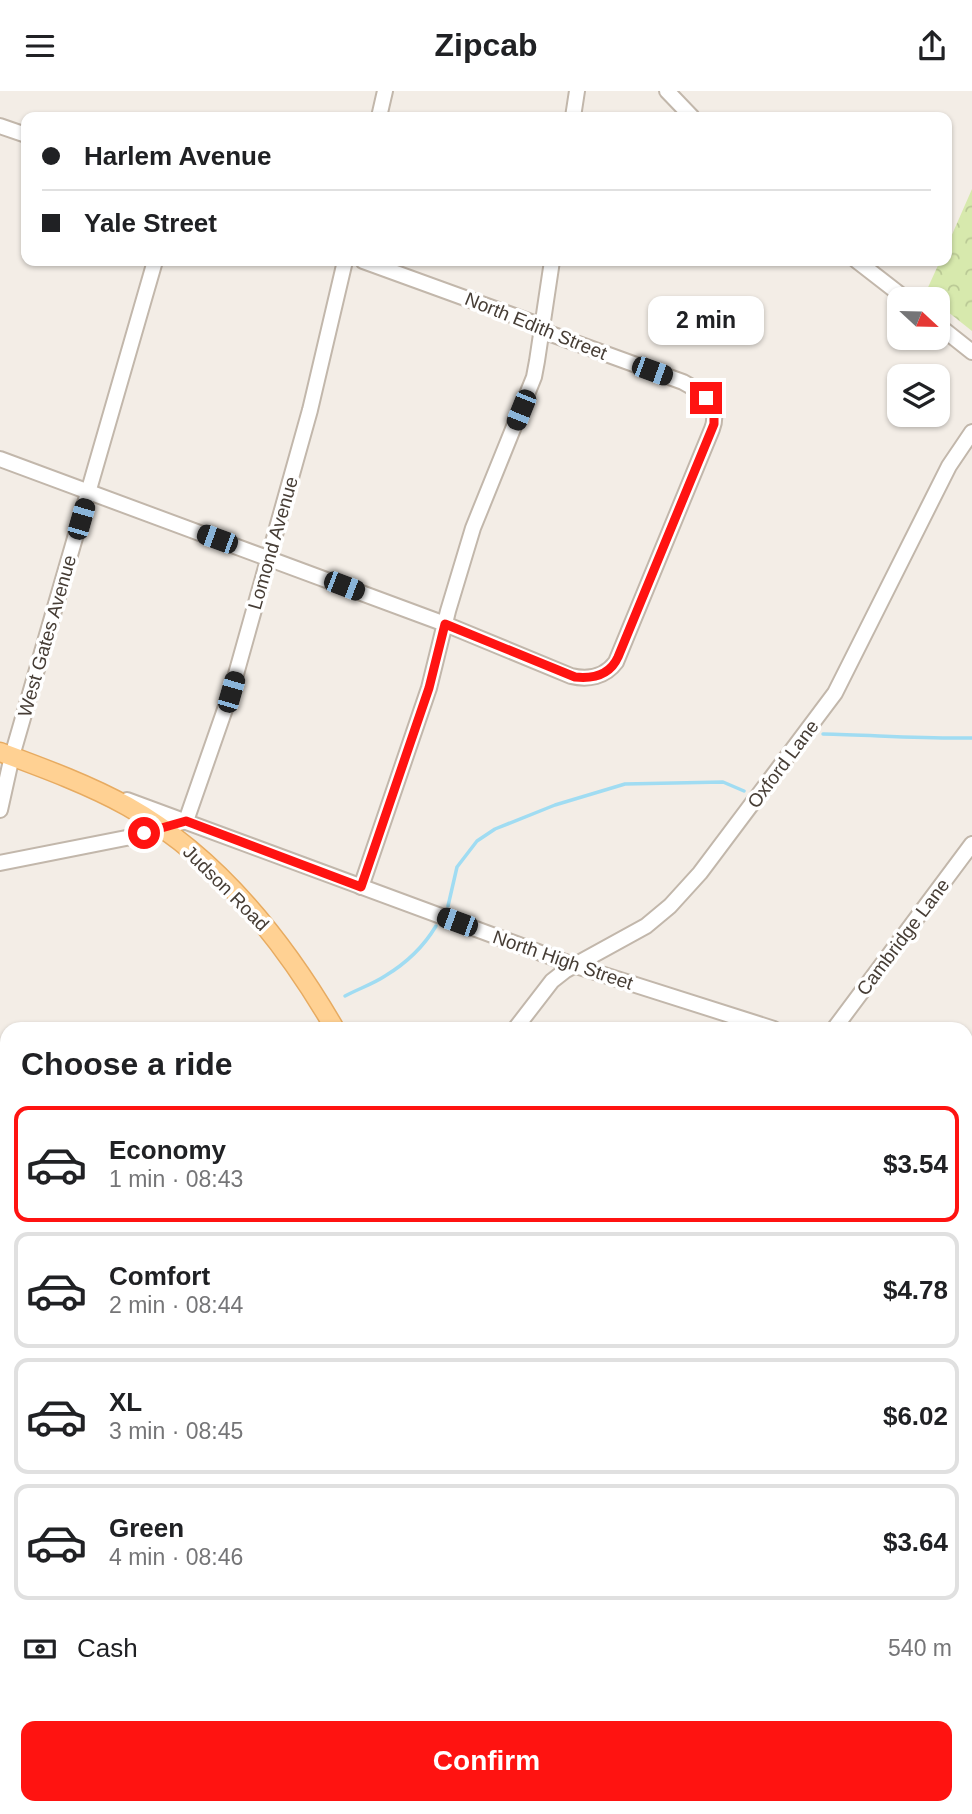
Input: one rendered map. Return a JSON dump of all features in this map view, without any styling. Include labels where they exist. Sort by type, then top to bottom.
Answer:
[{"type":"main road","name":"North High Street","points":[[6,754],[83,784]]},
{"type":"main road","name":"Judson Road","points":[[83,784],[161,828],[221,878],[268,929],[302,975],[331,1022]]},
{"type":"street","points":[[380,112],[385,91]]},
{"type":"street","points":[[574,112],[577,91]]},
{"type":"street","points":[[667,91],[687,112]]},
{"type":"street","points":[[0,126],[21,133]]},
{"type":"street","name":"West Gates Avenue","points":[[0,810],[6,754],[88,492],[154,266]]},
{"type":"street","name":"Lomond Avenue","points":[[186,821],[231,692],[310,410],[344,266]]},
{"type":"street","name":"North Edith Street","points":[[377,266],[531,322],[551,334],[682,382],[706,398],[714,411],[712,429],[615,662],[609,670],[586,678],[571,676],[445,624]]},
{"type":"street","points":[[361,887],[429,688],[474,528],[534,377],[551,266]]},
{"type":"street","points":[[864,266],[891,287]]},
{"type":"street","points":[[950,335],[972,352]]},
{"type":"street","name":"Oxford Lane","points":[[520,1022],[552,981],[646,926],[681,895],[700,873],[835,693],[948,466],[972,432]]},
{"type":"street","points":[[0,459],[445,624]]},
{"type":"street","name":"North High Street","points":[[83,784],[576,966],[752,1022]]},
{"type":"street","points":[[0,863],[126,838],[186,821]]},
{"type":"street","name":"Cambridge Lane","points":[[839,1022],[972,844]]},
{"type":"green space","points":[[972,189],[972,331],[950,314],[950,287],[928,287],[938,266],[952,266],[952,235]]},
{"type":"waterway","points":[[823,734],[972,738]]},
{"type":"waterway","points":[[448,906],[457,867],[477,841],[495,829],[555,805],[625,784],[723,782],[744,791]]},
{"type":"waterway","points":[[345,996],[400,966],[414,954],[436,926]]},
{"type":"route","points":[[144,833],[186,821],[361,887],[429,688],[445,624],[575,677],[596,677],[607,672],[618,657],[714,424],[714,411],[706,398]]}]
